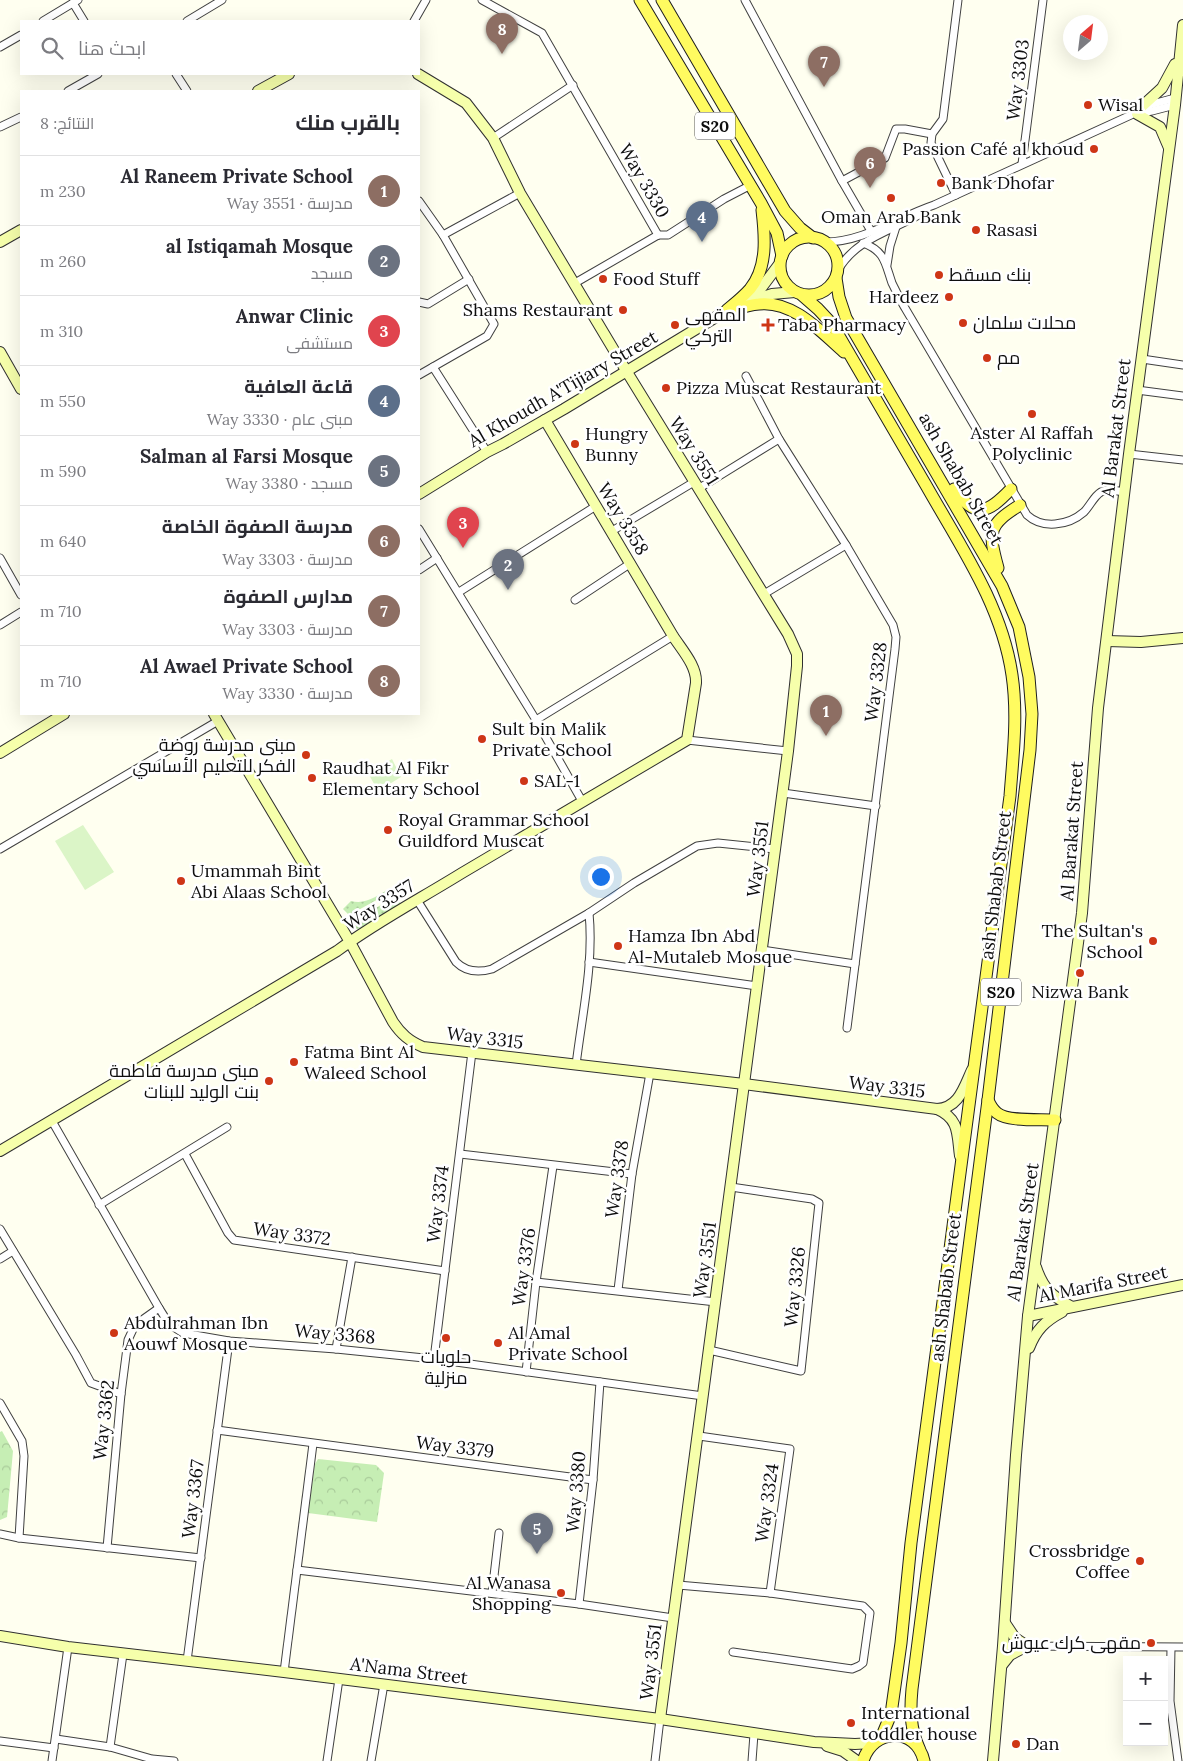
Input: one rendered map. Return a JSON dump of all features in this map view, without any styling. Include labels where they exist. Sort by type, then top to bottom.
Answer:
[{"type":"main road","name":"S20","points":[[640,0],[762,203],[777,233],[782,277],[790,288],[798,293]]},
{"type":"main road","name":"S20","points":[[662,0],[785,211],[800,228],[814,238],[825,242],[836,255],[837,274]]},
{"type":"main road","points":[[725,312],[751,288],[759,272],[763,260],[762,203]]},
{"type":"main road","points":[[781,259],[791,243],[806,238],[814,238]]},
{"type":"main road","points":[[798,293],[818,294],[826,290],[837,274]]},
{"type":"main road","name":"ash Shabab Street","points":[[837,274],[839,296],[846,318],[1002,586],[1020,627],[1029,677],[1032,714],[1030,750],[988,1100],[912,1689],[910,1715],[913,1735],[919,1748]]},
{"type":"main road","name":"ash Shabab Street","points":[[798,293],[818,309],[832,324],[961,546],[988,597],[1004,641],[1012,675],[1016,711],[1010,796],[911,1543],[901,1643],[890,1714],[877,1740]]},
{"type":"main road","points":[[725,312],[759,304],[773,305],[793,311],[808,321],[852,359]]},
{"type":"main road","points":[[917,439],[937,462],[964,503],[969,507],[982,510],[993,505],[1011,489]]},
{"type":"main road","points":[[1002,586],[992,549],[993,529],[995,523],[1002,516],[1020,504]]},
{"type":"main road","points":[[988,1100],[991,1107],[998,1114],[1009,1118]]},
{"type":"main road","points":[[983,1134],[996,1121],[1009,1118],[1055,1120]]},
{"type":"main road","points":[[877,1740],[898,1736],[906,1738],[919,1748]]},
{"type":"main road","name":"S20","points":[[863,1761],[868,1748],[877,1740]]},
{"type":"main road","name":"S20","points":[[919,1748],[924,1761]]},
{"type":"street","points":[[189,20],[222,0]]},
{"type":"street","points":[[415,20],[426,0]]},
{"type":"street","name":"Way 3330","points":[[482,0],[542,34],[658,234],[575,283]]},
{"type":"street","points":[[745,0],[842,181],[871,231]]},
{"type":"street","points":[[956,195],[931,144],[932,134],[943,119],[958,0]]},
{"type":"street","name":"Way 3303","points":[[1022,164],[1043,0]]},
{"type":"street","points":[[45,20],[76,2],[84,20]]},
{"type":"street","name":"Al Barakat Street","points":[[993,1761],[1004,1646],[1016,1455],[1028,1316],[1082,913],[1098,708],[1175,101],[1183,24]]},
{"type":"street","points":[[0,47],[20,35]]},
{"type":"street","points":[[1135,113],[1162,88],[1179,56]]},
{"type":"street","points":[[70,90],[96,75]]},
{"type":"street","points":[[177,75],[186,90]]},
{"type":"street","points":[[273,88],[288,75]]},
{"type":"street","name":"Way 3551","points":[[420,75],[466,103],[493,138],[520,193],[627,372],[764,594],[788,634],[797,654],[783,792],[655,1761]]},
{"type":"street","points":[[493,138],[572,85]]},
{"type":"street","points":[[825,242],[850,240],[934,205],[1135,113],[1155,102],[1175,101]]},
{"type":"street","points":[[1135,113],[1147,118],[1160,127],[1169,148]]},
{"type":"street","points":[[0,127],[20,117]]},
{"type":"street","points":[[842,181],[885,158],[896,129],[932,134]]},
{"type":"street","points":[[658,234],[668,235],[724,199],[750,185]]},
{"type":"street","points":[[443,235],[520,193]]},
{"type":"street","points":[[420,202],[443,235],[494,324],[487,336],[420,374]]},
{"type":"street","points":[[837,274],[848,254],[863,242],[896,227],[934,205]]},
{"type":"street","points":[[887,266],[890,246],[896,227]]},
{"type":"street","points":[[0,242],[20,231]]},
{"type":"street","points":[[863,242],[878,251],[887,266],[896,291],[905,308],[1027,515],[1041,524],[1057,524],[1071,521],[1084,512],[1101,492],[1109,490],[1124,492]]},
{"type":"street","name":"Al Khoudh A'Tijiary Street","points":[[420,493],[487,452],[627,372],[759,291],[781,259]]},
{"type":"street","points":[[420,302],[428,304],[469,279]]},
{"type":"street","name":"Al Khoudh A'Tijiary Street","points":[[725,312],[762,296],[798,293]]},
{"type":"street","points":[[0,353],[20,387]]},
{"type":"street","points":[[1142,359],[1183,365]]},
{"type":"street","points":[[433,367],[487,452]]},
{"type":"street","name":"Way 3328","points":[[746,376],[779,439],[846,545],[893,625],[896,637],[847,1028]]},
{"type":"street","points":[[1137,390],[1183,396]]},
{"type":"street","name":"Way 3358","points":[[545,420],[696,675],[687,740]]},
{"type":"street","points":[[612,531],[779,439]]},
{"type":"street","points":[[1129,454],[1183,460]]},
{"type":"street","points":[[459,592],[596,506]]},
{"type":"street","points":[[420,531],[536,720],[582,801]]},
{"type":"street","points":[[764,594],[846,545]]},
{"type":"street","points":[[0,558],[20,593]]},
{"type":"street","points":[[420,569],[437,558]]},
{"type":"street","points":[[575,600],[631,564]]},
{"type":"street","points":[[0,625],[20,613]]},
{"type":"street","points":[[536,720],[673,636]]},
{"type":"street","points":[[1107,641],[1141,642],[1183,638]]},
{"type":"street","points":[[0,753],[62,715]]},
{"type":"street","points":[[0,849],[216,717]]},
{"type":"street","name":"Way 3315","points":[[216,717],[350,942],[393,1022],[400,1032],[414,1043],[423,1047],[744,1084],[937,1109]]},
{"type":"street","points":[[687,740],[788,751]]},
{"type":"street","name":"Way 3357","points":[[0,1151],[337,952],[417,900],[687,740]]},
{"type":"street","points":[[783,792],[876,806]]},
{"type":"street","points":[[417,900],[456,962],[463,969],[482,971],[492,969],[589,913],[634,883],[697,846],[718,843],[775,850]]},
{"type":"street","points":[[576,1064],[589,962],[591,929],[589,913]]},
{"type":"street","points":[[762,950],[855,964]]},
{"type":"street","points":[[589,962],[757,986]]},
{"type":"street","name":"Way 3374","points":[[434,1359],[472,1052]]},
{"type":"street","points":[[937,1109],[949,1107],[957,1101],[975,1062]]},
{"type":"street","name":"Way 3378","points":[[618,1290],[632,1174],[650,1073]]},
{"type":"street","points":[[937,1109],[948,1114],[954,1122],[961,1163]]},
{"type":"street","name":"Way 3368","points":[[52,1121],[159,1308],[169,1324],[183,1333],[229,1341],[434,1359],[703,1396]]},
{"type":"street","points":[[99,1205],[227,1127]]},
{"type":"street","name":"Way 3372","points":[[185,1154],[228,1233],[234,1240],[445,1271]]},
{"type":"street","points":[[460,1154],[632,1174]]},
{"type":"street","name":"Way 3376","points":[[526,1372],[536,1282],[554,1166]]},
{"type":"street","name":"Way 3326","points":[[709,1350],[801,1371],[819,1203],[812,1199],[731,1187]]},
{"type":"street","points":[[0,1229],[91,1383],[121,1394]]},
{"type":"street","points":[[0,1259],[13,1251]]},
{"type":"street","points":[[336,1349],[352,1257]]},
{"type":"street","points":[[1024,1360],[1039,1328],[1051,1318],[1072,1307],[1045,1288],[1035,1265]]},
{"type":"street","points":[[536,1282],[716,1302]]},
{"type":"street","name":"Al Marifa Street","points":[[1028,1316],[1183,1285]]},
{"type":"street","name":"Way 3362","points":[[107,1548],[121,1394],[130,1335],[138,1322],[159,1308]]},
{"type":"street","name":"Way 3367","points":[[186,1661],[229,1341]]},
{"type":"street","name":"Way 3380","points":[[580,1604],[593,1480],[600,1382]]},
{"type":"street","points":[[0,1403],[22,1441],[24,1456],[19,1538]]},
{"type":"street","name":"Way 3379","points":[[217,1430],[593,1480]]},
{"type":"street","name":"Way 3324","points":[[698,1436],[790,1449],[770,1593]]},
{"type":"street","points":[[284,1672],[313,1444]]},
{"type":"street","points":[[492,1593],[499,1533]]},
{"type":"street","points":[[0,1534],[19,1538],[201,1558]]},
{"type":"street","points":[[297,1570],[580,1604],[673,1618]]},
{"type":"street","points":[[678,1585],[770,1593],[863,1606],[870,1613],[863,1663],[852,1669],[733,1652]]},
{"type":"street","points":[[1005,1623],[1015,1638],[1027,1646]]},
{"type":"street","name":"A'Nama Street","points":[[0,1636],[123,1654],[384,1684],[660,1719],[814,1742],[855,1744],[877,1740]]},
{"type":"street","points":[[1004,1646],[1183,1647]]},
{"type":"street","points":[[1002,1666],[1010,1656],[1027,1646]]},
{"type":"street","points":[[52,1761],[68,1647]]},
{"type":"street","points":[[1171,1648],[1170,1701],[1178,1761]]},
{"type":"street","points":[[110,1747],[123,1654]]},
{"type":"street","points":[[328,1761],[339,1679]]},
{"type":"street","points":[[371,1761],[384,1684]]},
{"type":"street","points":[[752,1761],[754,1734]]},
{"type":"street","points":[[56,1740],[110,1747],[152,1760],[174,1761]]},
{"type":"street","points":[[0,1742],[54,1748]]},
{"type":"street","name":"A'Nama Street","points":[[814,1742],[843,1751],[857,1761]]},
{"type":"green space","points":[[392,759],[401,777],[378,791],[368,773]]},
{"type":"green space","points":[[83,825],[114,872],[85,890],[55,841]]},
{"type":"green space","points":[[391,888],[393,891],[349,915],[343,909],[351,901],[362,902]]},
{"type":"green space","points":[[395,897],[401,904],[358,929],[348,927],[341,920],[344,917],[353,920],[358,918]]},
{"type":"green space","points":[[2,1431],[13,1451],[7,1517],[0,1520],[0,1432]]},
{"type":"green space","points":[[318,1459],[376,1465],[384,1473],[377,1522],[308,1513],[315,1464]]},
{"type":"place","name":"Al Awael Private School","points":[[502,54]]},
{"type":"place","name":"مدارس الصفوة","points":[[824,87]]},
{"type":"place","name":"Wisal","points":[[1088,105]]},
{"type":"place","name":"Passion Café al khoud","points":[[1094,149]]},
{"type":"place","name":"Bank Dhofar","points":[[941,183]]},
{"type":"place","name":"مدرسة الصفوة الخاصة","points":[[870,188]]},
{"type":"place","name":"Oman Arab Bank","points":[[891,198]]},
{"type":"place","name":"Rasasi","points":[[976,230]]},
{"type":"place","name":"قاعة العافية","points":[[702,242]]},
{"type":"place","name":"بنك مسقط","points":[[939,275]]},
{"type":"place","name":"Food Stuff","points":[[603,279]]},
{"type":"place","name":"Hardeez","points":[[949,297]]},
{"type":"place","name":"Shams Restaurant","points":[[623,310]]},
{"type":"place","name":"محلات سلمان","points":[[963,323]]},
{"type":"place","name":"المقهى التركي","points":[[675,325]]},
{"type":"place","name":"Taba Pharmacy","points":[[768,325]]},
{"type":"place","name":"مم","points":[[987,358]]},
{"type":"place","name":"Pizza Muscat Restaurant","points":[[666,388]]},
{"type":"place","name":"Aster Al Raffah Polyclinic","points":[[1032,414]]},
{"type":"place","name":"Hungry Bunny","points":[[575,444]]},
{"type":"place","name":"Anwar Clinic","points":[[463,548]]},
{"type":"place","name":"al Istiqamah Mosque","points":[[508,590]]},
{"type":"place","name":"Al Raneem Private School","points":[[826,736]]},
{"type":"place","name":"Sult bin Malik Private School","points":[[482,739]]},
{"type":"place","name":"مبنى مدرسة روضة الفكر للتعليم الأساسي","points":[[306,755]]},
{"type":"place","name":"Raudhat Al Fikr Elementary School","points":[[312,778]]},
{"type":"place","name":"SAL-1","points":[[524,781]]},
{"type":"place","name":"Royal Grammar School Guildford Muscat","points":[[388,830]]},
{"type":"place","name":"Umammah Bint Abi Alaas School","points":[[181,881]]},
{"type":"place","name":"The Sultan's School","points":[[1153,941]]},
{"type":"place","name":"Hamza Ibn Abd Al-Mutaleb Mosque","points":[[618,946]]},
{"type":"place","name":"Nizwa Bank","points":[[1080,973]]},
{"type":"place","name":"Fatma Bint Al Waleed School","points":[[294,1062]]},
{"type":"place","name":"مبنى مدرسة فاطمة بنت الوليد للبنات","points":[[269,1081]]},
{"type":"place","name":"Abdulrahman Ibn Aouwf Mosque","points":[[114,1333]]},
{"type":"place","name":"حلويات منزلية","points":[[446,1338]]},
{"type":"place","name":"Al Amal Private School","points":[[498,1343]]},
{"type":"place","name":"Salman al Farsi Mosque","points":[[537,1554]]},
{"type":"place","name":"Crossbridge Coffee","points":[[1140,1561]]},
{"type":"place","name":"Al Wanasa Shopping","points":[[561,1593]]},
{"type":"place","name":"مقهى كرك عيوش","points":[[1151,1643]]},
{"type":"place","name":"International toddler house","points":[[851,1723]]},
{"type":"place","name":"Dan","points":[[1016,1744]]}]
